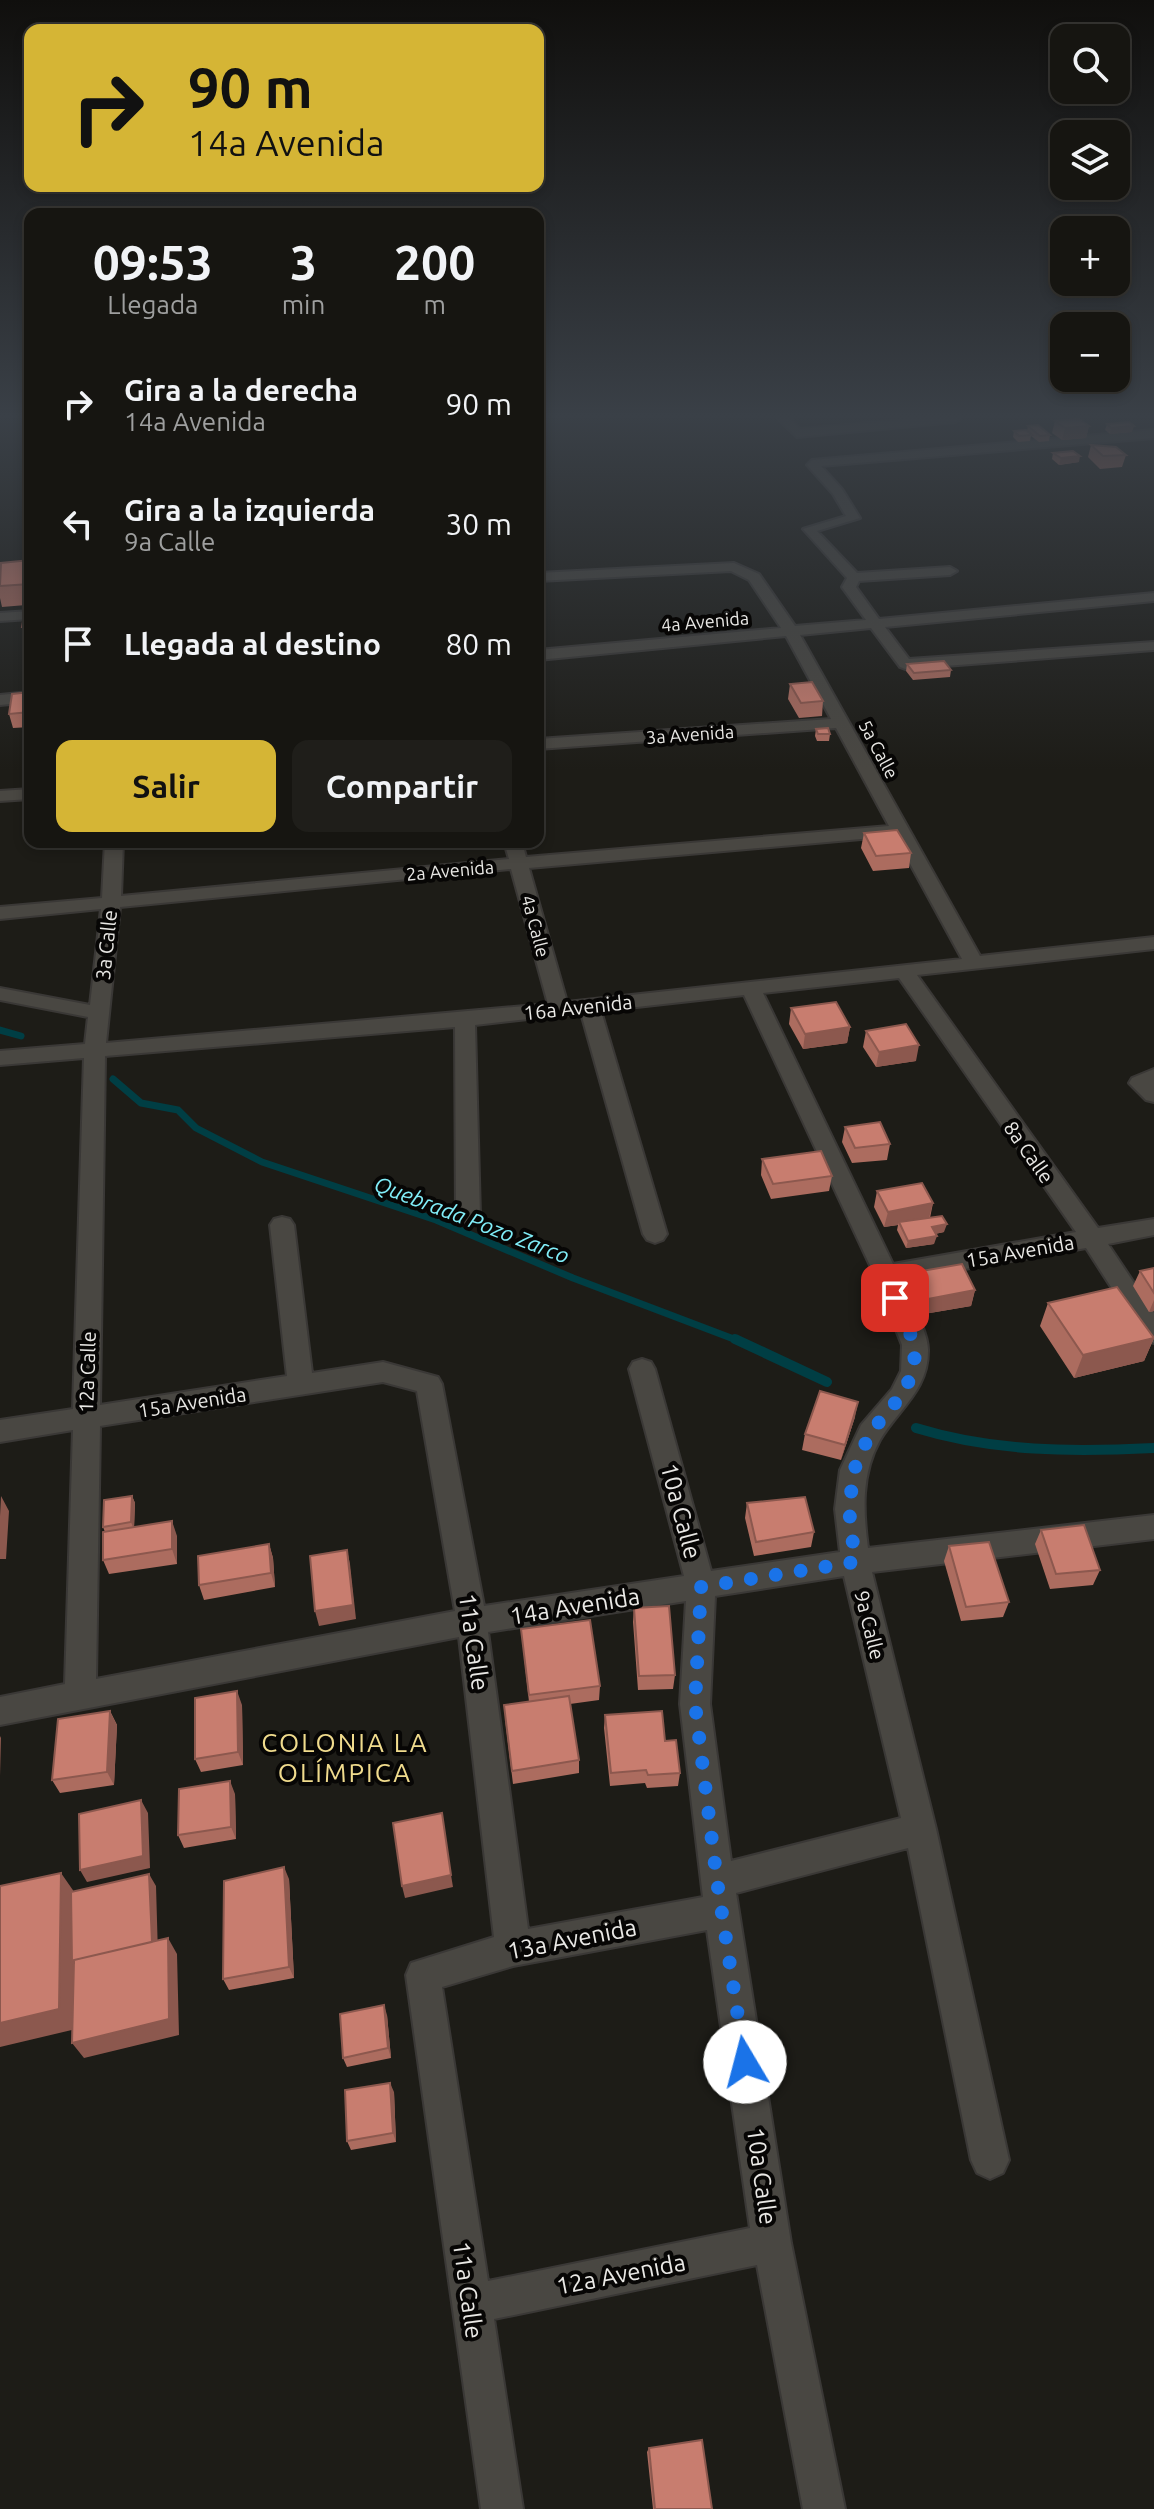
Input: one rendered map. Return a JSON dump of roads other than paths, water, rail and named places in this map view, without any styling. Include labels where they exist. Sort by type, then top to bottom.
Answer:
[{"type":"street","points":[[814,536],[854,577],[950,571]]},
{"type":"street","name":"5a Calle","points":[[544,577],[734,567],[754,577],[792,633],[974,963]]},
{"type":"street","points":[[854,577],[849,587],[905,664],[1154,646]]},
{"type":"street","name":"4a Avenida","points":[[544,654],[1154,597]]},
{"type":"street","points":[[0,617],[24,615]]},
{"type":"street","points":[[0,700],[24,698]]},
{"type":"street","name":"3a Avenida","points":[[544,744],[842,723]]},
{"type":"street","points":[[0,796],[24,794]]},
{"type":"street","name":"2a Avenida","points":[[0,913],[900,830]]},
{"type":"street","name":"3a Calle","points":[[95,1049],[114,848]]},
{"type":"street","name":"4a Calle","points":[[515,848],[559,1009]]},
{"type":"street","name":"16a Avenida","points":[[0,1058],[465,1020],[1154,943]]},
{"type":"street","name":"8a Calle","points":[[904,971],[1093,1239],[1154,1333]]},
{"type":"street","name":"9a Calle","points":[[751,988],[886,1274],[915,1345],[914,1371],[901,1396],[870,1433],[854,1470],[849,1509],[855,1562],[920,1829],[990,2160]]},
{"type":"street","points":[[0,994],[98,1013]]},
{"type":"street","points":[[589,1006],[655,1234]]},
{"type":"street","points":[[465,1020],[468,1216]]},
{"type":"street","name":"12a Calle","points":[[80,1696],[95,1049]]},
{"type":"street","points":[[1154,1076],[1140,1083],[1154,1095]]},
{"type":"street","points":[[282,1225],[301,1385]]},
{"type":"street","name":"15a Avenida","points":[[886,1274],[1154,1227]]},
{"type":"street","name":"10a Calle","points":[[642,1369],[701,1587],[695,1704],[720,1896],[772,2243],[824,2509]]},
{"type":"street","name":"15a Avenida","points":[[0,1431],[383,1372]]},
{"type":"street","name":"11a Calle","points":[[383,1372],[429,1384],[472,1621],[513,1949]]},
{"type":"street","name":"14a Avenida","points":[[0,1711],[472,1621],[855,1562],[1154,1527]]},
{"type":"street","name":"13a Avenida","points":[[423,1975],[720,1896],[920,1829]]},
{"type":"street","name":"11a Calle","points":[[423,1975],[502,2509]]},
{"type":"street","name":"12a Avenida","points":[[470,2304],[772,2243]]},
{"type":"waterway","name":"Quebrada Pozo Zarco","points":[[0,1030],[21,1036]]},
{"type":"waterway","name":"Quebrada Pozo Zarco","points":[[113,1079],[141,1103],[178,1110],[196,1128],[262,1162],[436,1220],[573,1278],[739,1341]]},
{"type":"waterway","name":"Quebrada Pozo Zarco","points":[[735,1339],[827,1382]]},
{"type":"waterway","name":"Quebrada Pozo Zarco","points":[[916,1428],[1004,1446],[1094,1450],[1154,1448]]},
{"type":"district","name":"COLONIA LA OLÍMPICA","points":[[345,1757]]}]
